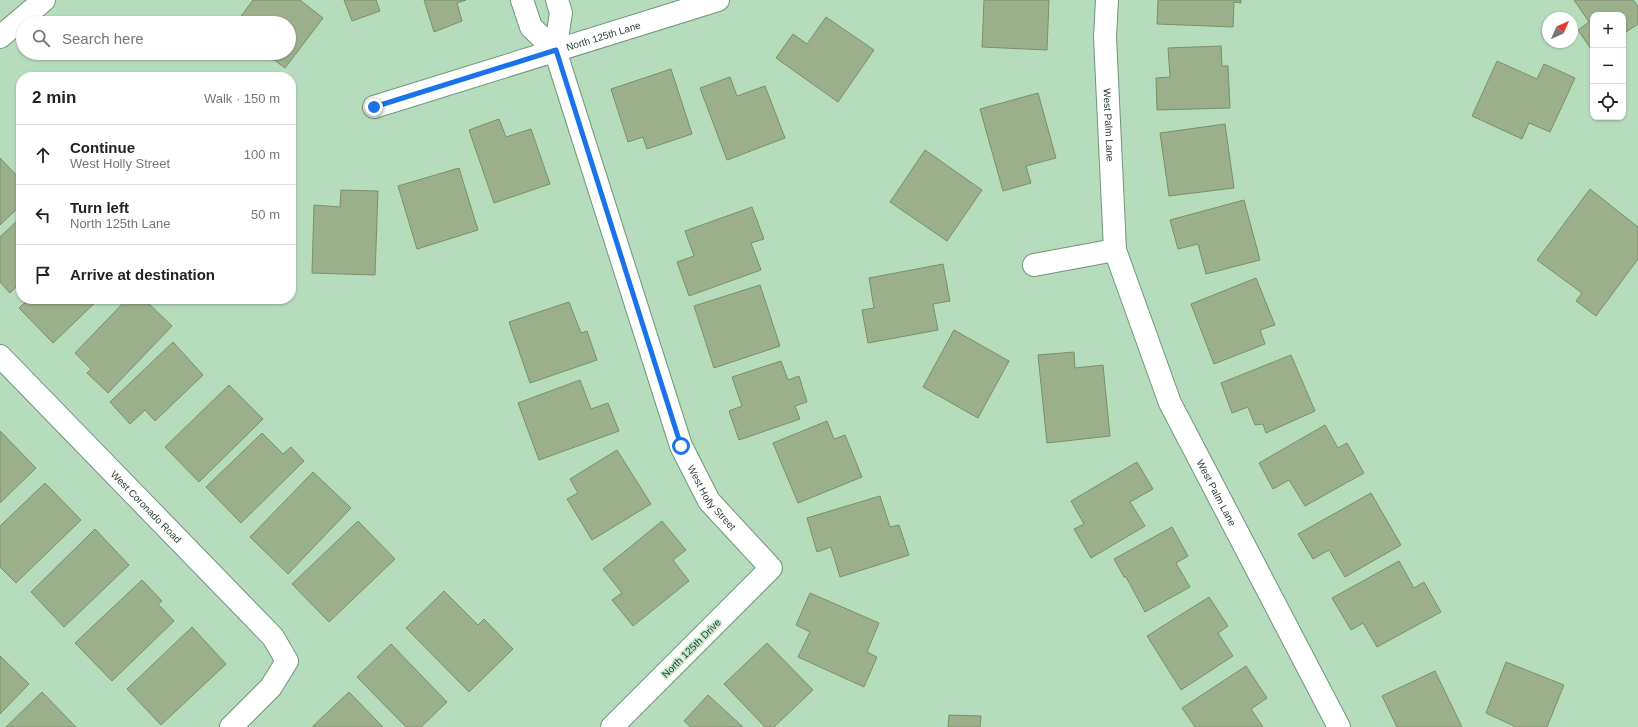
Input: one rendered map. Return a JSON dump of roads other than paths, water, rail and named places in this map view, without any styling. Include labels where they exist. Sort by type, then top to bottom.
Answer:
[{"type":"street","points":[[25,16],[44,0]]},
{"type":"street","name":"West Holly Street","points":[[522,0],[531,27],[556,50]]},
{"type":"street","name":"West Holly Street","points":[[557,0],[561,13],[556,50],[681,446],[709,501],[771,568]]},
{"type":"street","name":"North 125th Lane","points":[[374,107],[718,0]]},
{"type":"street","name":"West Palm Lane","points":[[1107,0],[1105,37],[1115,250],[1170,404],[1339,727]]},
{"type":"street","points":[[0,37],[16,24]]},
{"type":"street","points":[[1034,265],[1115,250]]},
{"type":"street","name":"West Coronado Road","points":[[0,356],[273,637],[287,661],[271,687],[231,727]]},
{"type":"street","name":"North 125th Drive","points":[[612,727],[771,568]]}]
